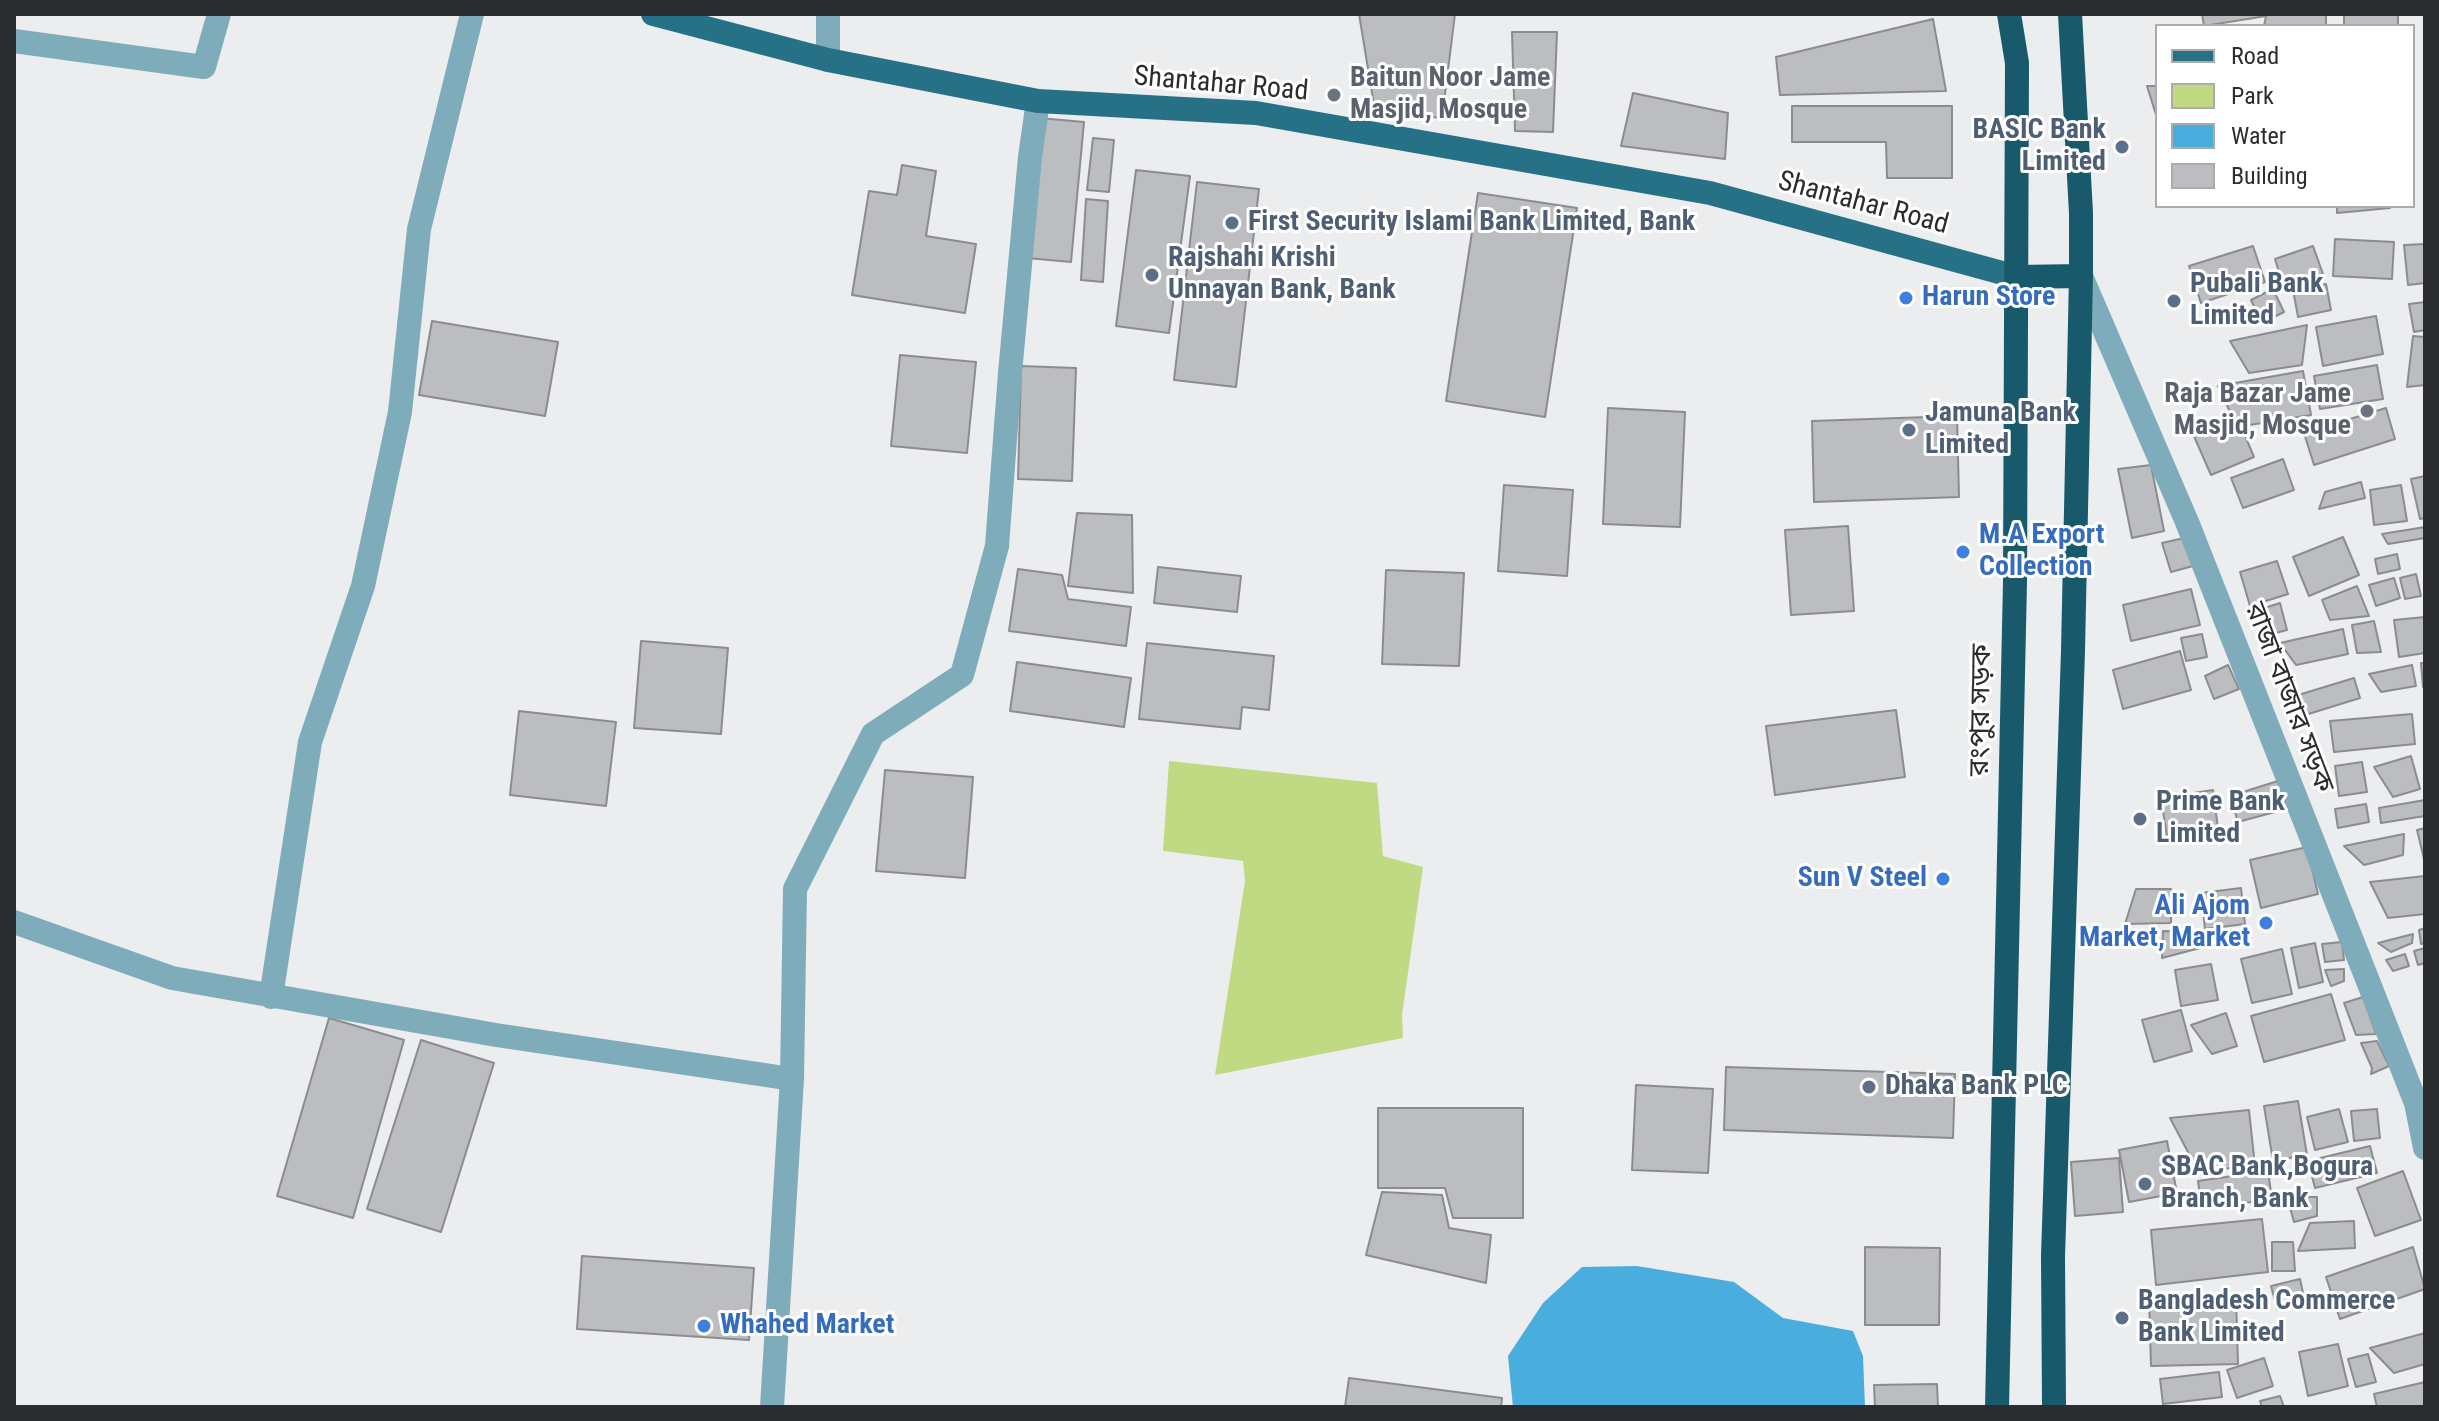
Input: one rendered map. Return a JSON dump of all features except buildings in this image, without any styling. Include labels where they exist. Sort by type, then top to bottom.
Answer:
[{"type":"highway","name":"রংপুর সড়ক","points":[[1997,1407],[2015,582],[2017,63],[2009,14]]},
{"type":"highway","points":[[2054,1407],[2053,1256],[2073,651],[2081,276],[2070,14]]},
{"type":"highway","points":[[2017,277],[2081,276]]},
{"type":"main road","name":"Shantahar Road","points":[[653,14],[828,60],[1038,101],[1256,113],[1710,193],[2017,277]]},
{"type":"street","points":[[14,41],[204,67],[219,14]]},
{"type":"street","points":[[271,997],[310,742],[363,586],[400,412],[419,229],[472,14]]},
{"type":"street","points":[[828,14],[828,60]]},
{"type":"street","points":[[772,1407],[792,1079],[795,889],[873,734],[962,675],[997,546],[1030,157],[1038,101]]},
{"type":"street","name":"রাজা বাজার সড়ক","points":[[2081,276],[2187,522],[2416,1103],[2425,1148]]},
{"type":"street","points":[[14,922],[172,978],[496,1035],[792,1079]]},
{"type":"green space","points":[[1169,761],[1377,783],[1383,856],[1423,867],[1402,1015],[1403,1038],[1215,1075],[1245,881],[1243,861],[1163,851]]},
{"type":"water","points":[[1637,1266],[1734,1282],[1783,1318],[1853,1331],[1863,1356],[1865,1407],[1513,1407],[1508,1356],[1543,1303],[1582,1267]]},
{"type":"place","name":"Baitun Noor Jame Masjid, Mosque","points":[[1334,95]]},
{"type":"place","name":"BASIC Bank Limited","points":[[2122,147]]},
{"type":"place","name":"First Security Islami Bank Limited, Bank","points":[[1232,223]]},
{"type":"place","name":"Rajshahi Krishi Unnayan Bank, Bank","points":[[1152,275]]},
{"type":"place","name":"Harun Store","points":[[1906,298]]},
{"type":"place","name":"Pubali Bank Limited","points":[[2174,301]]},
{"type":"place","name":"Raja Bazar Jame Masjid, Mosque","points":[[2367,411]]},
{"type":"place","name":"Jamuna Bank Limited","points":[[1909,430]]},
{"type":"place","name":"M.A Export Collection","points":[[1963,552]]},
{"type":"place","name":"Prime Bank Limited","points":[[2140,819]]},
{"type":"place","name":"Sun V Steel","points":[[1943,879]]},
{"type":"place","name":"Ali Ajom Market, Market","points":[[2266,923]]},
{"type":"place","name":"Dhaka Bank PLC","points":[[1869,1087]]},
{"type":"place","name":"SBAC Bank,Bogura Branch, Bank","points":[[2145,1184]]},
{"type":"place","name":"Bangladesh Commerce Bank Limited","points":[[2122,1318]]},
{"type":"place","name":"Whahed Market","points":[[704,1326]]}]
